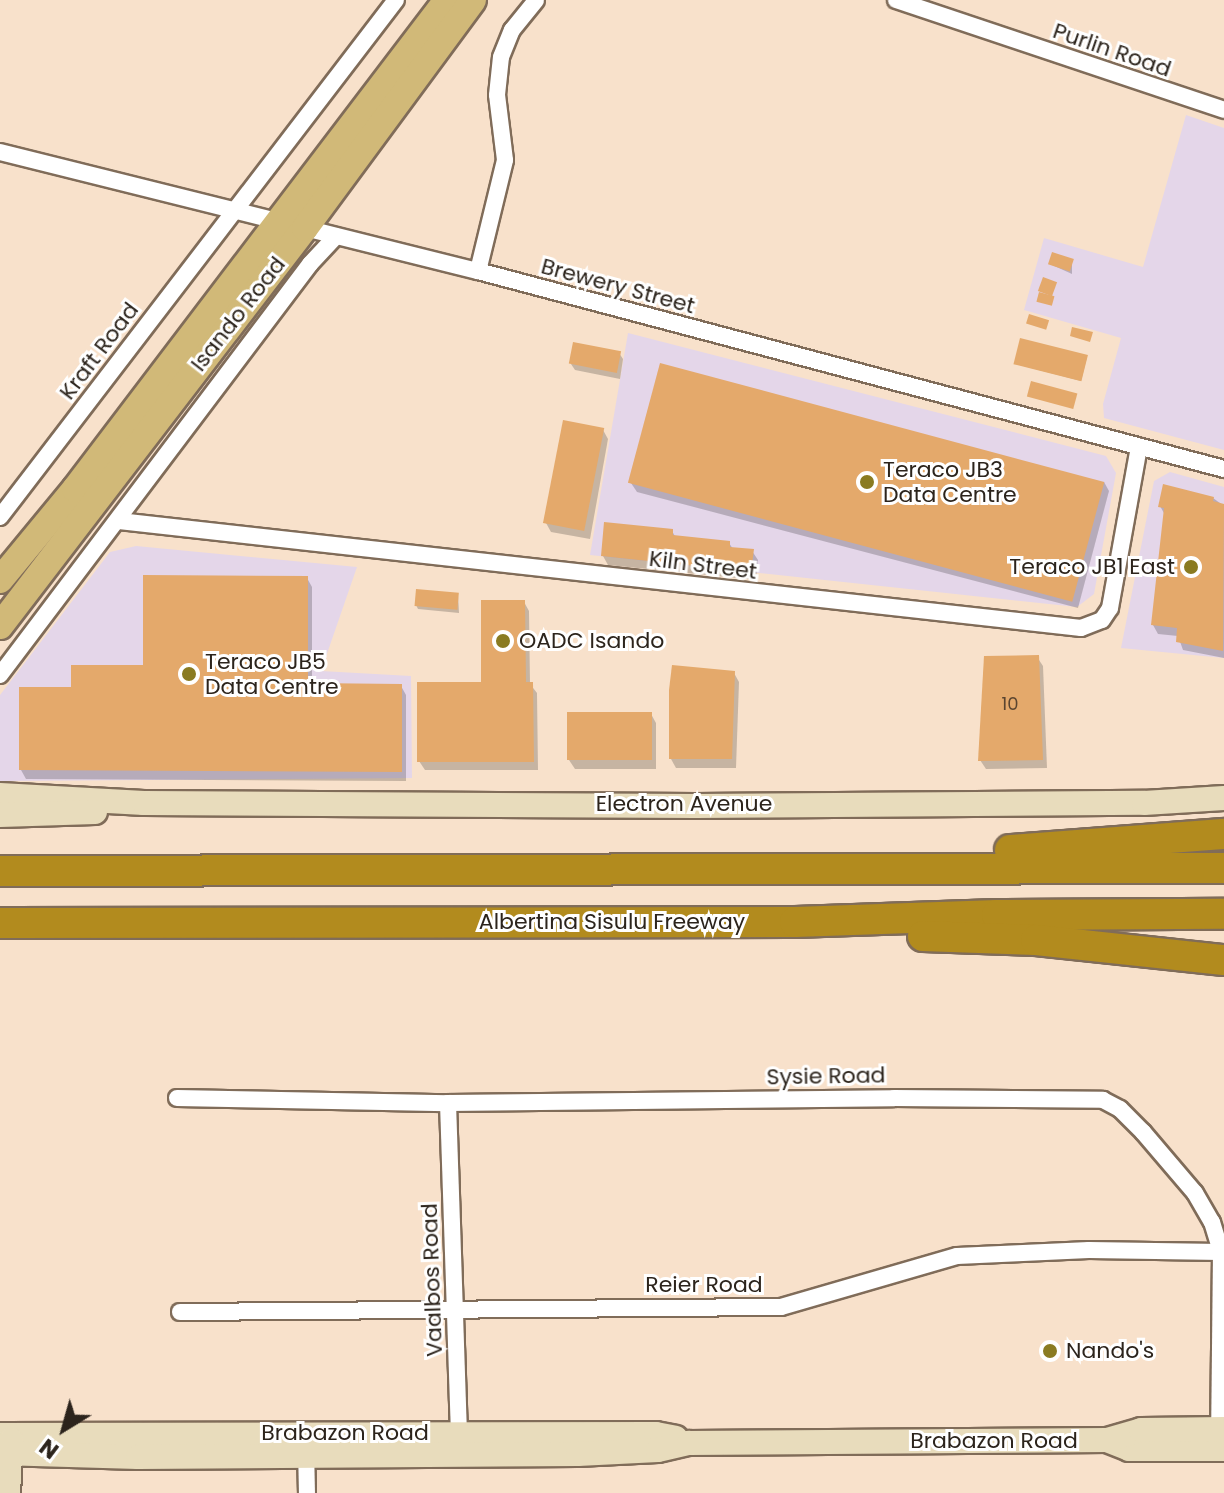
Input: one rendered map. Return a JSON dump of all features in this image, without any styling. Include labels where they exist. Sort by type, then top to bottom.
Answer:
[{"type":"highway","points":[[877,867],[980,853],[1224,834]]},
{"type":"highway","points":[[0,871],[1224,868]]},
{"type":"highway","name":"Albertina Sisulu Freeway","points":[[0,923],[795,922],[997,915],[1224,914]]},
{"type":"highway","points":[[795,922],[835,933],[1036,940],[1224,960]]},
{"type":"main road","name":"Isando Road","points":[[0,580],[84,476],[447,0]]},
{"type":"main road","name":"Isando Road","points":[[0,626],[305,228],[473,0]]},
{"type":"main road","name":"Electron Avenue","points":[[0,795],[144,803],[696,806],[1144,803],[1224,798]]},
{"type":"main road","name":"Electron Avenue","points":[[0,815],[109,811],[144,803]]},
{"type":"main road","name":"Brabazon Road","points":[[5,1444],[459,1444],[641,1451],[689,1443],[1107,1440],[1141,1430],[1222,1439]]},
{"type":"main road","points":[[5,1444],[8,1493]]},
{"type":"street","points":[[233,211],[396,0]]},
{"type":"street","points":[[478,271],[505,160],[497,95],[501,57],[512,30],[536,0]]},
{"type":"street","name":"Purlin Road","points":[[896,0],[1224,110]]},
{"type":"street","name":"Brewery Street","points":[[0,152],[478,271],[1224,469]]},
{"type":"street","name":"Kraft Road","points":[[0,517],[233,211]]},
{"type":"street","points":[[0,675],[310,264],[336,236]]},
{"type":"street","name":"Kiln Street","points":[[119,521],[1081,628],[1096,624],[1110,608],[1139,447]]},
{"type":"street","name":"Sysie Road","points":[[177,1098],[448,1103],[894,1098],[1103,1100],[1133,1122],[1195,1193],[1212,1222],[1221,1252],[1222,1439]]},
{"type":"street","name":"Vaalbos Road","points":[[448,1103],[459,1444]]},
{"type":"street","name":"Reier Road","points":[[180,1312],[781,1307],[957,1256],[1089,1250],[1221,1252]]},
{"type":"street","points":[[306,1445],[307,1493]]},
{"type":"shaded area","points":[[1186,115],[1224,128],[1224,450],[1104,418],[1103,404],[1121,338],[1024,310],[1044,238],[1143,267]]},
{"type":"shaded area","name":"Teraco JB3 Data Centre","points":[[628,333],[1106,456],[1116,473],[1094,594],[1077,607],[590,555]]},
{"type":"shaded area","name":"Teraco JB1 East","points":[[1170,472],[1224,487],[1224,658],[1121,648],[1154,481]]},
{"type":"shaded area","name":"Teraco JB5 Data Centre","points":[[136,546],[357,567],[321,671],[411,676],[412,778],[0,781],[0,695],[110,552]]},
{"type":"building","points":[[1052,252],[1074,259],[1070,271],[1048,264]]},
{"type":"building","points":[[1043,277],[1057,282],[1052,296],[1038,291]]},
{"type":"building","points":[[1039,292],[1054,296],[1052,306],[1036,302]]},
{"type":"building","points":[[1029,314],[1049,320],[1046,330],[1026,324]]},
{"type":"building","points":[[1072,327],[1093,332],[1090,342],[1070,336]]},
{"type":"building","points":[[1020,338],[1088,355],[1081,381],[1013,364]]},
{"type":"building","points":[[573,342],[621,351],[617,373],[569,364]]},
{"type":"building","name":"Teraco JB3 Data Centre","points":[[660,363],[1104,482],[1072,602],[628,483]]},
{"type":"building","points":[[1031,381],[1077,393],[1073,409],[1027,396]]},
{"type":"building","points":[[563,420],[604,428],[584,531],[543,523]]},
{"type":"building","name":"Teraco JB1 East","points":[[1163,484],[1214,497],[1213,501],[1224,504],[1223,651],[1176,642],[1177,628],[1151,625],[1164,508],[1158,507]]},
{"type":"building","points":[[604,522],[673,529],[673,535],[730,541],[730,547],[754,549],[751,572],[601,556]]},
{"type":"building","name":"Teraco JB5 Data Centre","points":[[143,575],[308,576],[308,683],[402,684],[402,772],[19,770],[19,687],[71,687],[71,665],[143,665]]},
{"type":"building","points":[[416,589],[459,593],[457,610],[415,606]]},
{"type":"building","name":"OADC Isando","points":[[481,600],[525,600],[526,682],[533,682],[534,762],[417,762],[417,682],[481,682]]},
{"type":"building","points":[[1039,655],[1043,760],[978,761],[984,656]]},
{"type":"building","points":[[672,665],[735,671],[732,759],[669,759]]},
{"type":"building","points":[[567,712],[652,712],[652,760],[567,760]]},
{"type":"place","name":"Teraco JB3 Data Centre","points":[[867,482]]},
{"type":"place","name":"Teraco JB1 East","points":[[1191,567]]},
{"type":"place","name":"OADC Isando","points":[[503,641]]},
{"type":"place","name":"Teraco JB5 Data Centre","points":[[189,674]]},
{"type":"place","name":"Nando's","points":[[1050,1351]]}]
